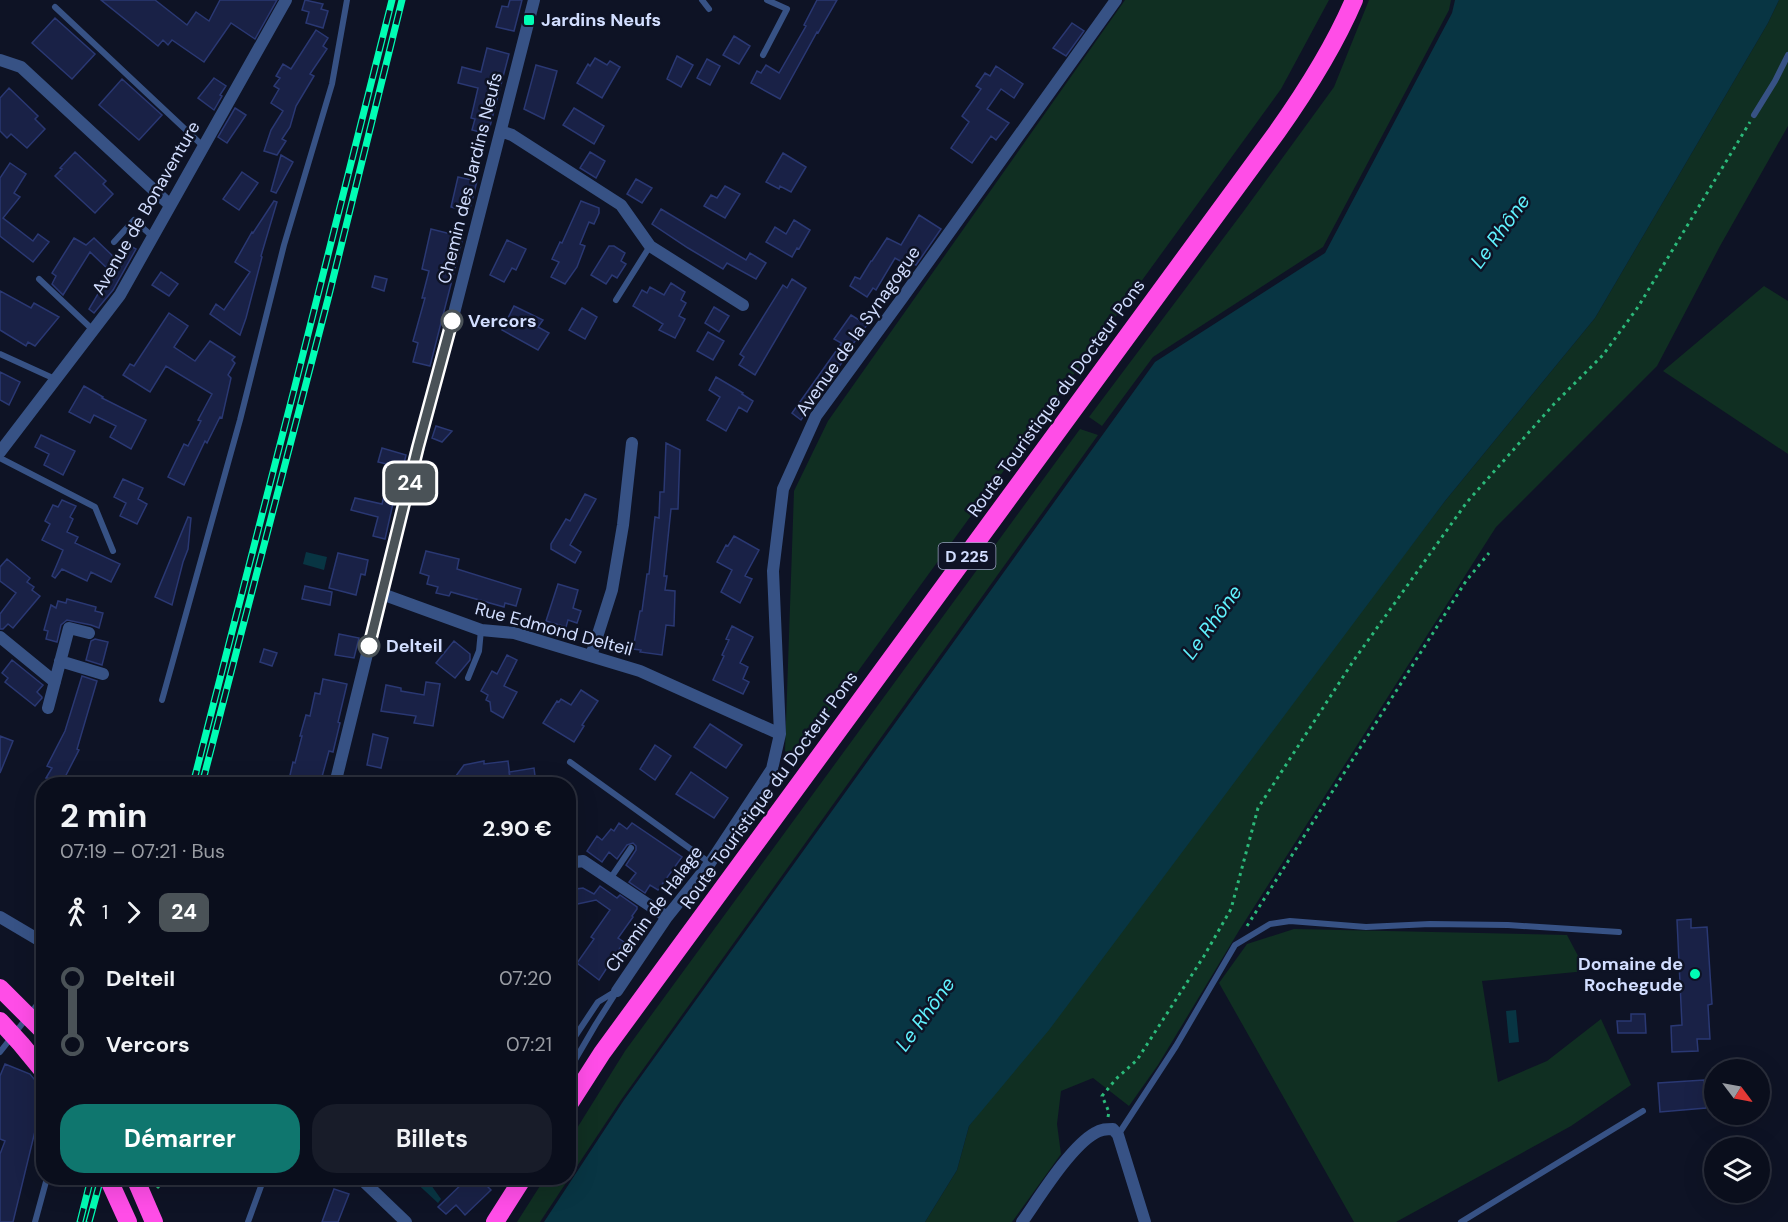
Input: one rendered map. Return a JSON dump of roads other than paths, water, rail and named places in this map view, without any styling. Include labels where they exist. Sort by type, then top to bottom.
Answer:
[{"type":"highway","name":"Route Touristique du Docteur Pons","points":[[576,1094],[602,1053],[1277,132],[1303,95],[1354,0]]},
{"type":"highway","points":[[0,988],[36,1024]]},
{"type":"highway","points":[[0,1021],[36,1062]]},
{"type":"highway","points":[[111,1185],[128,1222]]},
{"type":"highway","points":[[138,1185],[154,1222]]},
{"type":"highway","points":[[495,1222],[519,1185]]},
{"type":"street","name":"Avenue de Bonaventure","points":[[0,452],[120,295],[286,0]]},
{"type":"street","name":"Chemin des Jardins Neufs","points":[[337,777],[418,447],[534,0]]},
{"type":"street","name":"Avenue de la Synagogue","points":[[772,769],[780,734],[773,571],[783,489],[816,416],[1116,0]]},
{"type":"street","points":[[0,60],[21,67],[170,205]]},
{"type":"street","points":[[501,131],[512,135],[621,205],[650,246],[743,305]]},
{"type":"street","points":[[591,656],[612,590],[623,525],[632,443]]},
{"type":"street","name":"Rue Edmond Delteil","points":[[382,594],[481,630],[514,633],[640,670],[780,734]]},
{"type":"street","points":[[48,708],[69,628],[88,633]]},
{"type":"street","points":[[0,637],[55,682]]},
{"type":"street","points":[[60,661],[103,674]]},
{"type":"street","name":"Chemin de Halage","points":[[617,991],[667,917],[710,863],[772,769]]},
{"type":"street","points":[[576,862],[583,861],[667,917]]},
{"type":"street","points":[[0,917],[36,938]]},
{"type":"street","points":[[1023,1222],[1074,1152],[1087,1138],[1097,1131],[1106,1129],[1113,1130],[1118,1135],[1145,1222]]},
{"type":"street","points":[[367,1185],[406,1222]]},
{"type":"lane","points":[[162,700],[240,420],[284,245],[332,84],[347,0]]},
{"type":"lane","points":[[702,0],[709,9]]},
{"type":"lane","points":[[763,56],[787,9],[768,0]]},
{"type":"lane","points":[[55,7],[203,146]]},
{"type":"lane","points":[[1754,115],[1788,55]]},
{"type":"lane","points":[[114,242],[134,220],[153,237]]},
{"type":"lane","points":[[616,300],[650,246]]},
{"type":"lane","points":[[39,279],[93,330]]},
{"type":"lane","points":[[0,354],[55,379]]},
{"type":"lane","points":[[0,458],[95,507],[113,551]]},
{"type":"lane","points":[[468,678],[479,651],[481,630]]},
{"type":"lane","points":[[570,762],[710,863]]},
{"type":"lane","points":[[610,879],[631,848]]},
{"type":"lane","points":[[1118,1135],[1176,1046],[1235,945],[1270,924],[1290,921],[1366,927],[1430,924],[1508,925],[1619,932]]},
{"type":"lane","points":[[576,1035],[598,1002],[617,991]]},
{"type":"lane","name":"Chemin de Halage","points":[[576,1058],[617,991]]},
{"type":"lane","points":[[1,1050],[36,1008]]},
{"type":"lane","points":[[1461,1222],[1643,1111]]},
{"type":"lane","points":[[35,1222],[45,1185]]},
{"type":"lane","points":[[248,1222],[261,1185]]},
{"type":"water","name":"Le Rhône","points":[[1455,0],[1779,0],[1768,23],[1595,318],[1445,501],[1049,1030],[969,1126],[957,1170],[925,1222],[544,1222],[568,1185],[576,1185],[576,1173],[624,1100],[1155,362],[1325,253],[1452,13]]},
{"type":"water","points":[[306,552],[327,557],[324,570],[303,564]]},
{"type":"water","points":[[1516,1010],[1519,1042],[1509,1043],[1506,1011]]},
{"type":"water","points":[[419,1185],[431,1185],[441,1199],[438,1203]]},
{"type":"railway","points":[[195,777],[392,0]]},
{"type":"railway","points":[[204,777],[328,299],[402,0]]},
{"type":"railway","points":[[80,1222],[89,1185]]},
{"type":"railway","points":[[89,1222],[99,1185]]},
{"type":"place","name":"Jardins Neufs","points":[[529,20]]},
{"type":"place","name":"Vercors","points":[[452,321]]},
{"type":"place","name":"Delteil","points":[[369,646]]},
{"type":"place","name":"Domaine de Rochegude","points":[[1695,974]]}]
